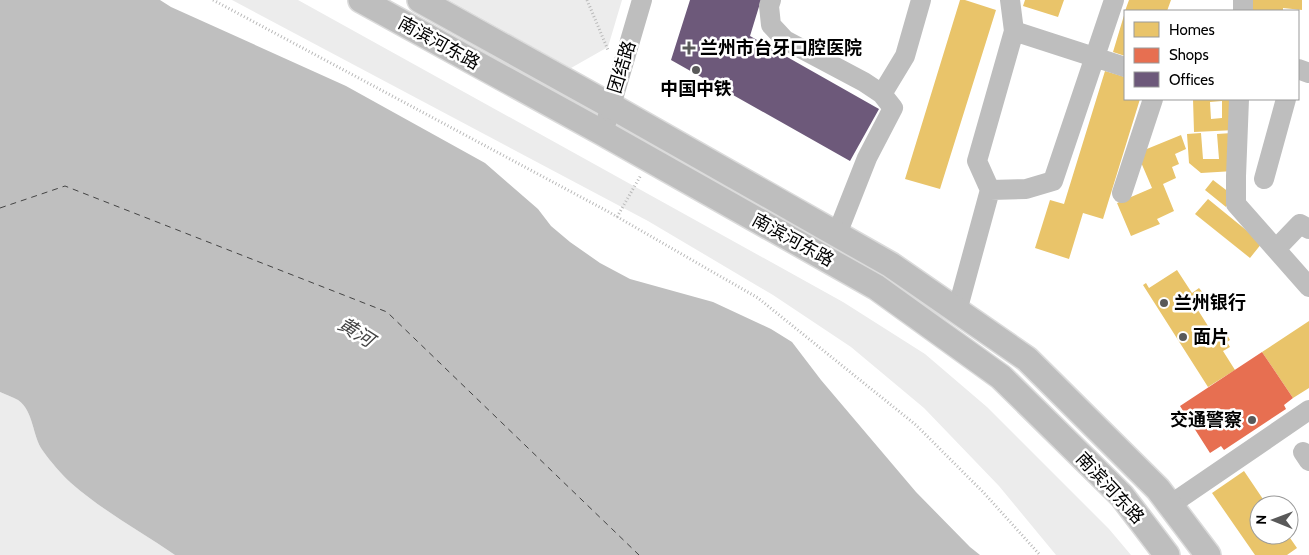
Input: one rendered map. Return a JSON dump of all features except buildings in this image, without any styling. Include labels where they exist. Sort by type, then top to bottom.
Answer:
[{"type":"main road","name":"南滨河东路","points":[[361,0],[876,287],[1001,377],[1122,496],[1167,555]]},
{"type":"main road","name":"南滨河东路","points":[[420,0],[891,265],[1027,359],[1158,489],[1208,555]]},
{"type":"street","name":"团结路","points":[[603,134],[642,0]]},
{"type":"street","points":[[771,0],[769,6],[771,25],[786,40],[882,94],[893,108],[867,158],[837,234]]},
{"type":"street","points":[[882,94],[905,56],[921,0]]},
{"type":"street","points":[[957,311],[990,190],[977,161],[1014,31],[1010,0]]},
{"type":"street","points":[[990,190],[1026,189],[1053,181],[1114,0]]},
{"type":"street","points":[[1014,31],[1124,66]]},
{"type":"street","points":[[1122,193],[1153,100]]},
{"type":"street","points":[[1239,100],[1236,204],[1309,286]]},
{"type":"street","points":[[1264,179],[1286,100]]},
{"type":"street","points":[[1276,249],[1300,224],[1309,229]]},
{"type":"street","points":[[1170,505],[1309,410]]},
{"type":"path","points":[[213,0],[607,211],[758,298],[916,425],[984,493],[1040,555]]},
{"type":"path","points":[[587,0],[620,76]]},
{"type":"shaded area","points":[[232,0],[298,0],[843,302],[925,354],[987,407],[1109,529],[1131,555],[1056,555],[999,486],[924,408],[851,347],[773,295],[648,221]]},
{"type":"shaded area","points":[[449,0],[622,0],[608,47],[571,68]]},
{"type":"shaded area","points":[[0,392],[18,400],[27,410],[39,445],[56,468],[71,483],[109,512],[175,555],[0,555]]},
{"type":"water","name":"黄河","points":[[0,0],[160,0],[171,7],[346,86],[485,163],[538,209],[551,226],[600,263],[630,279],[713,302],[771,329],[792,342],[821,380],[916,492],[980,555],[175,555],[109,512],[71,483],[56,468],[39,445],[27,410],[18,400],[0,392]]},
{"type":"ferry route","points":[[0,208],[65,186],[387,312],[639,555]]},
{"type":"place","name":"兰州市台牙口腔医院","points":[[689,48]]},
{"type":"place","name":"中国中铁","points":[[696,70]]},
{"type":"place","name":"兰州银行","points":[[1164,303]]},
{"type":"place","name":"面片","points":[[1183,337]]},
{"type":"place","name":"交通警察","points":[[1252,420]]}]
